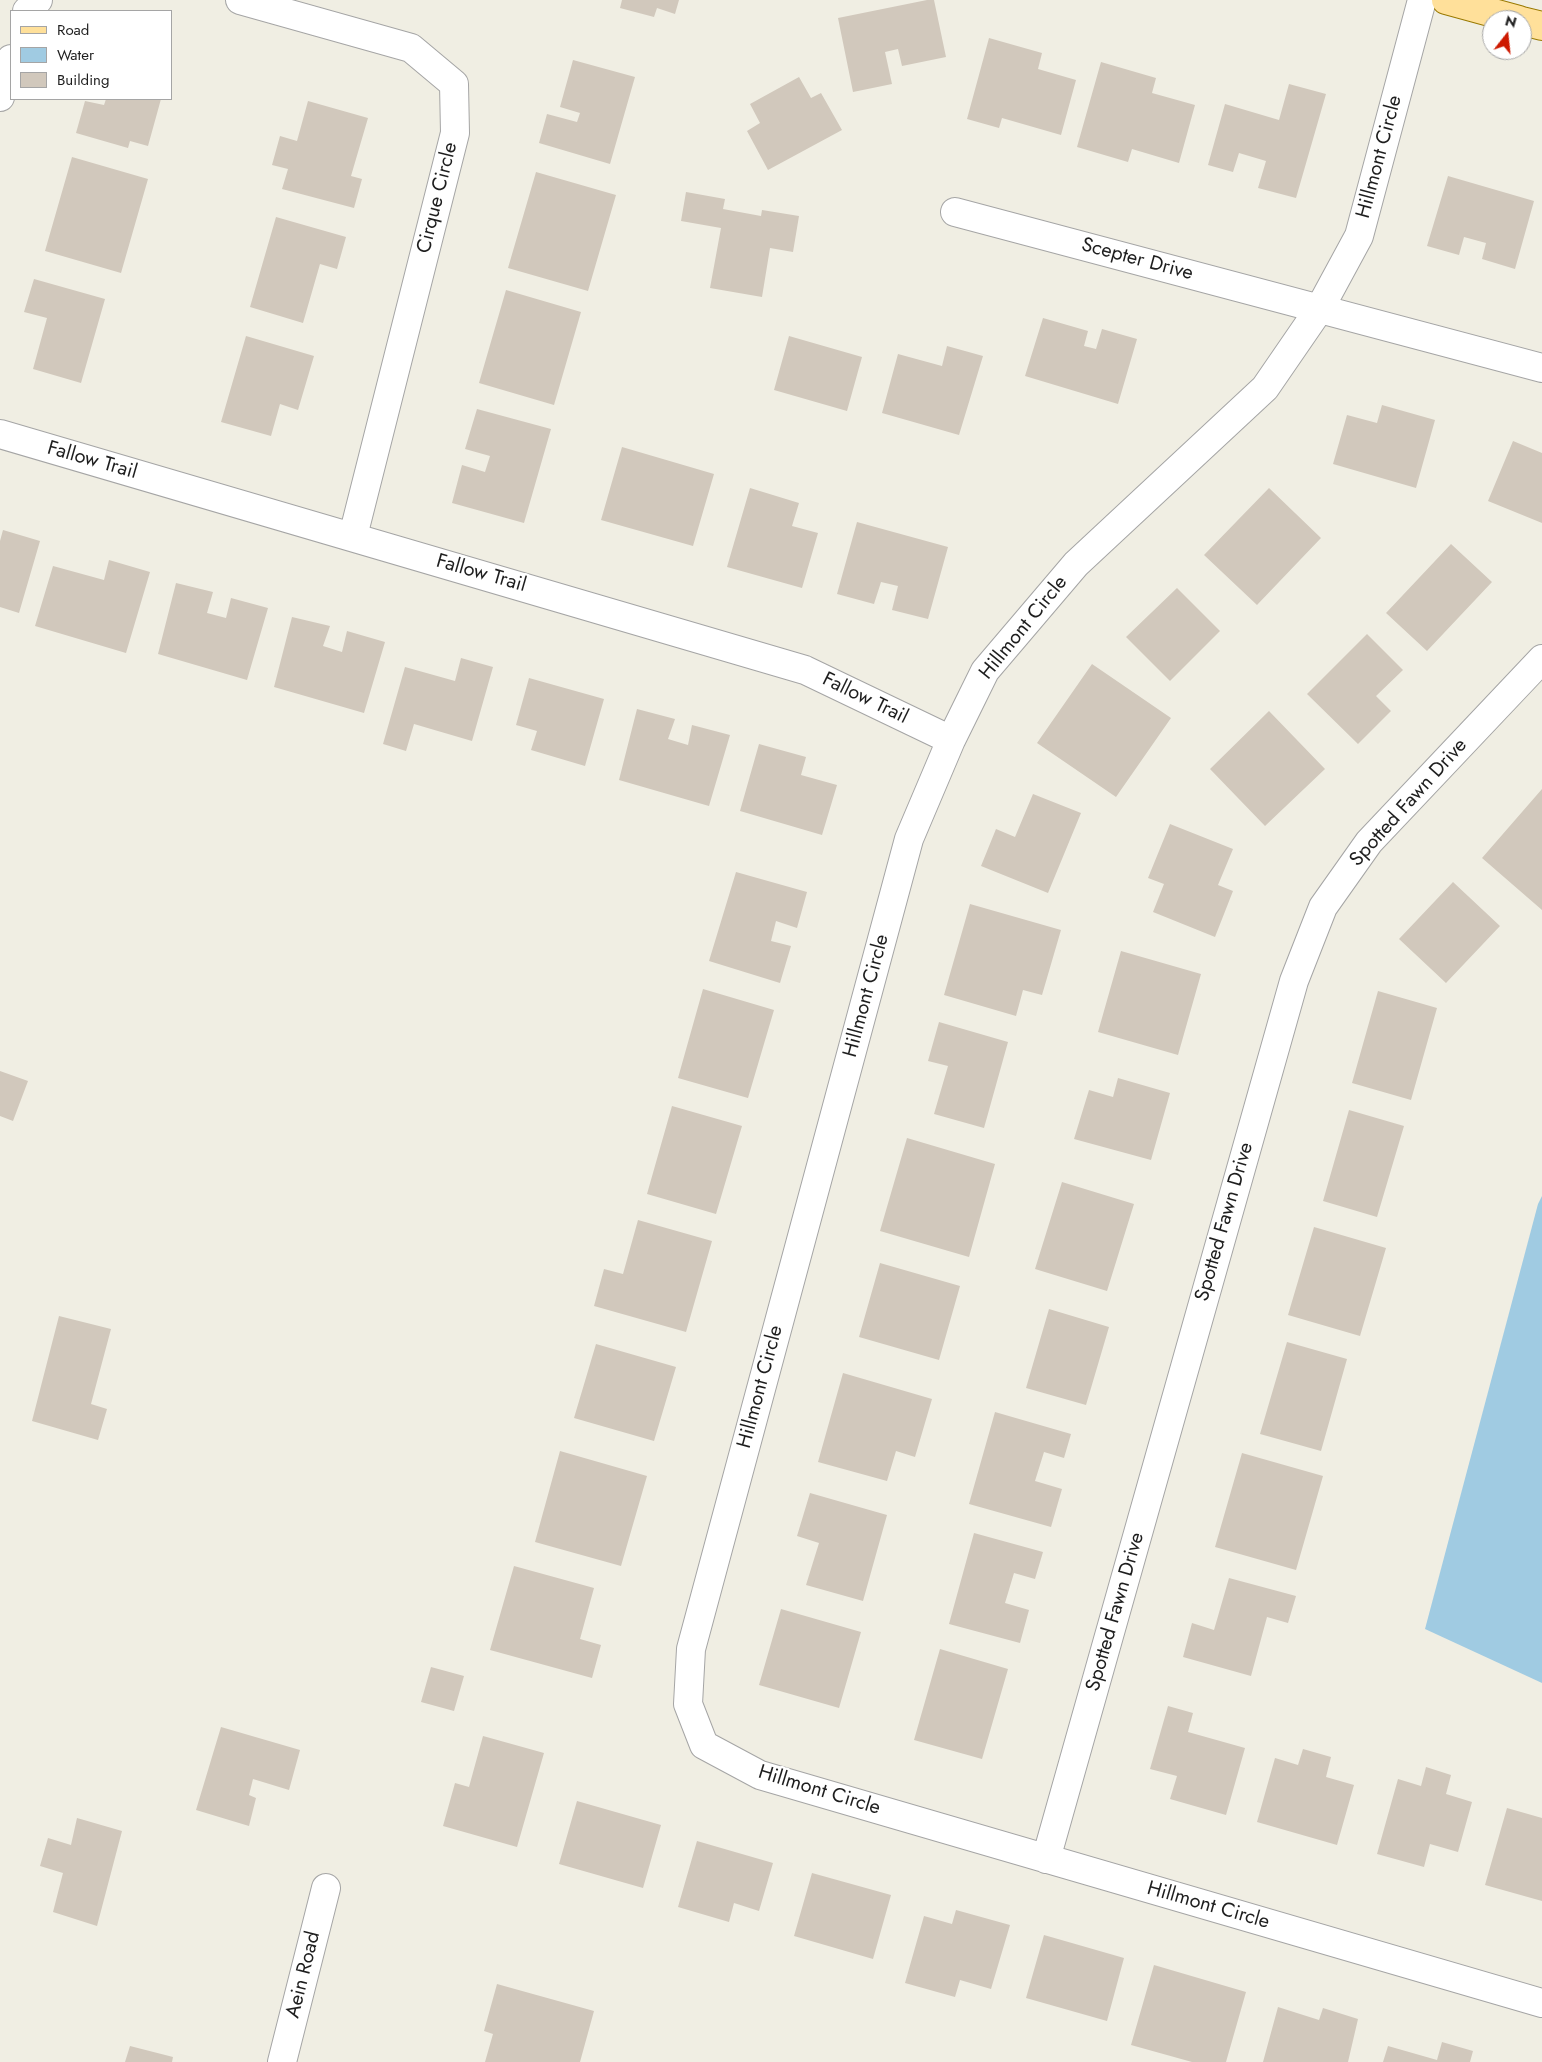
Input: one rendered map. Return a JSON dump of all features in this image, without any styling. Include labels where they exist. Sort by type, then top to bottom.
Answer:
[{"type":"main road","points":[[1446,0],[1483,10]]},
{"type":"street","points":[[28,10],[38,0]]},
{"type":"street","name":"Cirque Circle","points":[[240,0],[411,48],[454,84],[455,133],[353,536]]},
{"type":"street","name":"Hillmont Circle","points":[[1422,0],[1359,236],[1320,308],[1265,388],[1076,564],[984,671],[951,740],[909,838],[691,1649],[688,1704],[704,1745],[760,1775],[1542,2003]]},
{"type":"street","points":[[0,97],[10,62]]},
{"type":"street","name":"Scepter Drive","points":[[954,212],[1320,308]]},
{"type":"street","points":[[1320,308],[1542,368]]},
{"type":"street","name":"Fallow Trail","points":[[0,434],[805,670],[951,740]]},
{"type":"street","name":"Spotted Fawn Drive","points":[[1046,1859],[1294,981],[1323,907],[1370,842],[1542,659]]},
{"type":"street","name":"Aein Road","points":[[282,2062],[326,1888]]},
{"type":"water","points":[[1542,1196],[1542,1683],[1425,1629],[1538,1204]]},
{"type":"building","points":[[622,0],[679,0],[675,14],[657,8],[654,17],[620,8]]},
{"type":"building","points":[[934,0],[946,57],[902,66],[898,49],[885,52],[892,84],[853,92],[838,18]]},
{"type":"building","points":[[989,38],[1042,53],[1038,69],[1076,80],[1061,135],[1002,118],[999,128],[967,119]]},
{"type":"building","points":[[573,60],[635,77],[610,164],[539,143],[547,114],[577,122],[580,113],[560,107]]},
{"type":"building","points":[[1101,62],[1156,78],[1152,93],[1195,105],[1179,163],[1132,149],[1128,162],[1077,147]]},
{"type":"building","points":[[799,77],[811,98],[821,93],[842,130],[768,170],[747,131],[760,123],[750,104]]},
{"type":"building","points":[[1289,84],[1326,94],[1296,198],[1258,188],[1266,161],[1239,153],[1233,172],[1208,165],[1225,104],[1279,120]]},
{"type":"building","points":[[106,100],[161,100],[148,146],[130,141],[128,148],[76,133],[85,101],[104,105]]},
{"type":"building","points":[[308,101],[368,118],[351,176],[362,179],[354,208],[282,189],[288,169],[272,165],[280,136],[297,141]]},
{"type":"building","points":[[72,157],[148,179],[121,273],[45,251]]},
{"type":"building","points":[[536,172],[616,195],[588,291],[508,268]]},
{"type":"building","points":[[1448,176],[1534,201],[1515,269],[1482,259],[1486,243],[1464,237],[1459,255],[1427,246]]},
{"type":"building","points":[[686,192],[725,199],[723,209],[761,216],[762,210],[799,216],[793,252],[770,248],[762,297],[710,288],[721,228],[681,221]]},
{"type":"building","points":[[276,217],[346,237],[337,269],[320,264],[303,323],[250,307]]},
{"type":"building","points":[[34,279],[105,299],[81,383],[33,369],[47,318],[24,312]]},
{"type":"building","points":[[506,290],[581,312],[554,405],[479,383]]},
{"type":"building","points":[[1043,318],[1088,331],[1084,346],[1096,349],[1102,329],[1137,339],[1118,404],[1025,376]]},
{"type":"building","points":[[246,336],[314,356],[298,410],[280,404],[271,436],[221,422]]},
{"type":"building","points":[[789,336],[862,357],[847,411],[774,390]]},
{"type":"building","points":[[947,346],[983,356],[959,435],[882,413],[898,354],[942,366]]},
{"type":"building","points":[[1382,405],[1435,420],[1416,488],[1333,464],[1347,415],[1377,423]]},
{"type":"building","points":[[477,409],[551,429],[524,523],[452,503],[462,465],[485,472],[490,456],[465,449]]},
{"type":"building","points":[[1513,441],[1542,453],[1542,523],[1488,501]]},
{"type":"building","points":[[622,447],[714,474],[693,546],[601,520]]},
{"type":"building","points":[[750,488],[799,503],[792,526],[818,533],[802,588],[727,567]]},
{"type":"building","points":[[1269,488],[1321,538],[1257,605],[1204,555]]},
{"type":"building","points":[[857,522],[948,547],[928,619],[892,610],[898,586],[881,582],[874,604],[837,594]]},
{"type":"building","points":[[3,530],[40,541],[19,613],[0,607],[0,541]]},
{"type":"building","points":[[1451,544],[1492,582],[1427,651],[1386,613]]},
{"type":"building","points":[[109,560],[150,572],[126,653],[35,626],[53,566],[104,580]]},
{"type":"building","points":[[176,583],[213,592],[207,613],[226,618],[231,598],[268,608],[247,680],[158,654]]},
{"type":"building","points":[[1177,588],[1220,631],[1170,681],[1126,637]]},
{"type":"building","points":[[292,617],[330,626],[323,646],[342,652],[347,631],[385,642],[364,713],[274,687]]},
{"type":"building","points":[[1367,634],[1403,670],[1376,696],[1391,711],[1358,744],[1307,694]]},
{"type":"building","points":[[461,658],[493,667],[472,741],[414,724],[406,751],[383,744],[405,667],[455,681]]},
{"type":"building","points":[[1092,664],[1171,718],[1116,797],[1037,743]]},
{"type":"building","points":[[529,678],[604,699],[585,766],[531,750],[537,731],[516,725]]},
{"type":"building","points":[[637,709],[675,719],[668,739],[688,745],[692,725],[730,735],[709,806],[619,780]]},
{"type":"building","points":[[1269,711],[1325,769],[1265,826],[1210,769]]},
{"type":"building","points":[[759,744],[806,757],[801,775],[837,785],[822,835],[740,811]]},
{"type":"building","points":[[1542,789],[1542,910],[1482,858]]},
{"type":"building","points":[[1033,794],[1081,813],[1048,893],[981,866],[996,829],[1015,837]]},
{"type":"building","points":[[1170,824],[1233,849],[1218,885],[1233,891],[1215,937],[1153,912],[1164,884],[1148,878]]},
{"type":"building","points":[[736,872],[807,892],[797,928],[776,921],[771,941],[791,946],[780,983],[709,961]]},
{"type":"building","points":[[1453,882],[1500,926],[1446,983],[1399,939]]},
{"type":"building","points":[[970,904],[1061,930],[1042,995],[1023,990],[1016,1016],[944,995]]},
{"type":"building","points":[[1121,951],[1201,974],[1178,1055],[1098,1032]]},
{"type":"building","points":[[703,989],[774,1010],[748,1098],[678,1078]]},
{"type":"building","points":[[1378,991],[1437,1008],[1411,1100],[1352,1083]]},
{"type":"building","points":[[939,1022],[1008,1042],[984,1128],[934,1114],[948,1066],[928,1061]]},
{"type":"building","points":[[0,1071],[28,1081],[13,1121],[0,1116]]},
{"type":"building","points":[[1118,1078],[1170,1093],[1151,1160],[1074,1139],[1089,1090],[1113,1097]]},
{"type":"building","points":[[672,1106],[742,1126],[716,1214],[647,1194]]},
{"type":"building","points":[[1349,1110],[1404,1126],[1377,1217],[1323,1201]]},
{"type":"building","points":[[907,1138],[995,1164],[969,1257],[880,1231]]},
{"type":"building","points":[[1062,1182],[1134,1204],[1107,1291],[1035,1269]]},
{"type":"building","points":[[638,1220],[712,1241],[686,1332],[594,1306],[604,1269],[623,1274]]},
{"type":"building","points":[[1314,1227],[1386,1248],[1360,1336],[1288,1315]]},
{"type":"building","points":[[880,1263],[960,1286],[939,1360],[859,1337]]},
{"type":"building","points":[[1049,1309],[1109,1327],[1086,1405],[1026,1388]]},
{"type":"building","points":[[59,1316],[111,1329],[91,1404],[107,1409],[98,1440],[32,1421]]},
{"type":"building","points":[[1287,1342],[1347,1359],[1321,1451],[1260,1434]]},
{"type":"building","points":[[596,1344],[676,1367],[654,1441],[574,1418]]},
{"type":"building","points":[[843,1373],[932,1399],[915,1457],[896,1451],[887,1481],[818,1462]]},
{"type":"building","points":[[995,1412],[1071,1434],[1064,1458],[1044,1452],[1035,1481],[1062,1489],[1051,1527],[969,1504]]},
{"type":"building","points":[[560,1451],[647,1476],[621,1566],[535,1542]]},
{"type":"building","points":[[1242,1453],[1323,1476],[1296,1570],[1215,1547]]},
{"type":"building","points":[[810,1493],[887,1515],[863,1601],[806,1585],[819,1543],[797,1536]]},
{"type":"building","points":[[974,1533],[1043,1552],[1035,1579],[1014,1573],[1005,1603],[1029,1610],[1020,1643],[949,1624]]},
{"type":"building","points":[[514,1566],[594,1588],[580,1639],[601,1645],[592,1678],[490,1650]]},
{"type":"building","points":[[1229,1578],[1296,1596],[1288,1623],[1267,1617],[1251,1676],[1183,1657],[1192,1623],[1214,1630]]},
{"type":"building","points":[[781,1609],[861,1632],[839,1708],[759,1685]]},
{"type":"building","points":[[940,1649],[1008,1669],[982,1759],[914,1740]]},
{"type":"building","points":[[431,1667],[464,1676],[454,1711],[421,1702]]},
{"type":"building","points":[[1168,1706],[1193,1713],[1188,1732],[1245,1748],[1226,1815],[1170,1799],[1177,1776],[1150,1769]]},
{"type":"building","points":[[221,1727],[300,1750],[289,1790],[253,1779],[249,1795],[256,1798],[249,1826],[196,1810]]},
{"type":"building","points":[[483,1736],[544,1753],[517,1847],[443,1826],[455,1783],[469,1787]]},
{"type":"building","points":[[1303,1749],[1331,1757],[1326,1777],[1354,1785],[1337,1845],[1257,1822],[1275,1758],[1298,1765]]},
{"type":"building","points":[[1426,1767],[1451,1775],[1446,1794],[1472,1802],[1458,1852],[1430,1844],[1424,1867],[1377,1854],[1398,1779],[1421,1786]]},
{"type":"building","points":[[577,1801],[661,1825],[643,1888],[559,1864]]},
{"type":"building","points":[[1507,1808],[1542,1818],[1542,1901],[1485,1885]]},
{"type":"building","points":[[77,1818],[122,1831],[97,1926],[53,1912],[63,1873],[40,1866],[48,1838],[71,1845]]},
{"type":"building","points":[[697,1841],[773,1863],[759,1911],[734,1903],[729,1922],[678,1907]]},
{"type":"building","points":[[812,1873],[891,1895],[873,1959],[794,1936]]},
{"type":"building","points":[[956,1910],[1010,1925],[991,1989],[960,1980],[955,1997],[905,1983],[924,1916],[952,1924]]},
{"type":"building","points":[[1044,1935],[1124,1958],[1107,2021],[1026,1998]]},
{"type":"building","points":[[1154,1965],[1246,1992],[1226,2062],[1192,2062],[1131,2045]]},
{"type":"building","points":[[497,1984],[594,2011],[580,2062],[485,2062],[493,2034],[484,2031]]},
{"type":"building","points":[[1278,2007],[1319,2020],[1323,2008],[1358,2019],[1348,2062],[1263,2062]]},
{"type":"building","points":[[1442,2042],[1473,2051],[1470,2062],[1383,2062],[1388,2046],[1437,2060]]},
{"type":"building","points":[[130,2046],[173,2057],[172,2062],[125,2062]]}]
